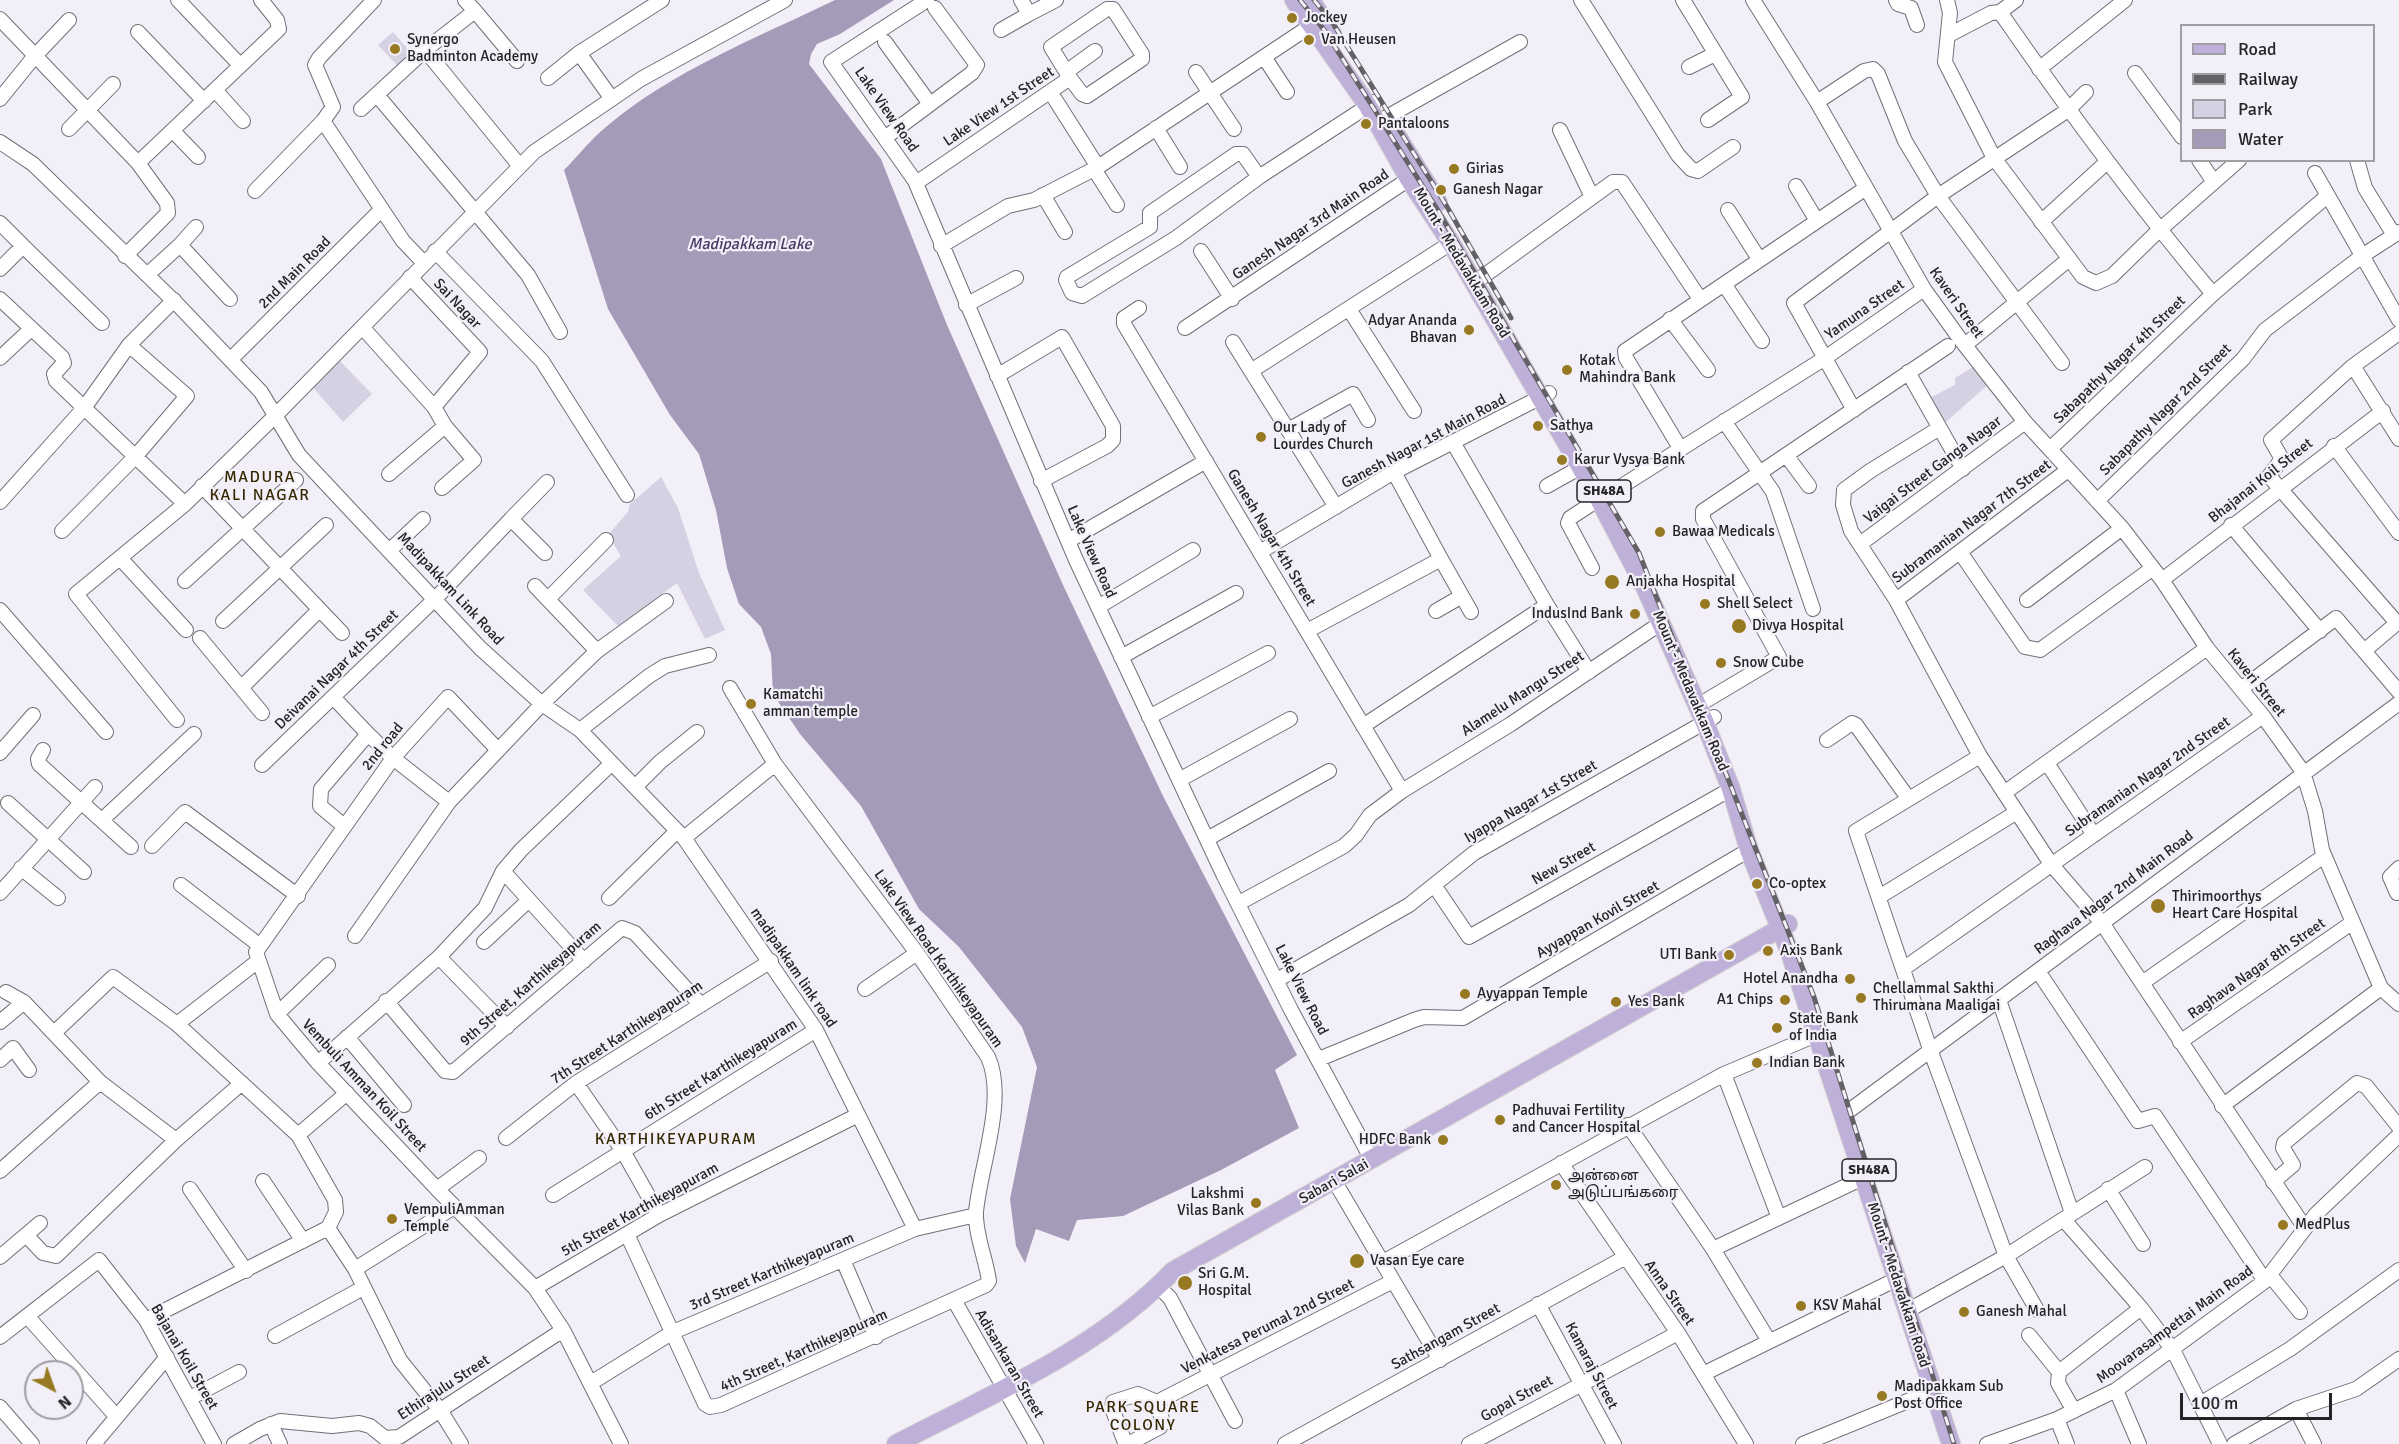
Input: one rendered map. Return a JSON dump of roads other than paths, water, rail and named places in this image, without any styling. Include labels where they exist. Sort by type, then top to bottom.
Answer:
[{"type":"main road","name":"Mount - Medavakkam Road","points":[[1294,0],[1371,104],[1385,118],[1414,161],[1603,497],[1707,700],[1709,720],[1749,850],[1784,926],[1816,1035],[1846,1114],[1863,1178],[1897,1278],[1912,1309],[1932,1391],[1951,1444]]},
{"type":"main road","name":"Mount - Medavakkam Road","points":[[1311,0],[1371,104],[1409,179],[1545,395],[1581,467],[1603,497],[1709,720],[1784,926],[1959,1444]]},
{"type":"main road","name":"Sabari Salai","points":[[896,1444],[1077,1348],[1134,1308],[1173,1271],[1335,1182],[1784,926]]},
{"type":"street","points":[[178,0],[240,65]]},
{"type":"street","points":[[138,163],[279,29],[277,20],[261,0]]},
{"type":"street","points":[[255,191],[323,121],[333,107],[315,65],[374,0]]},
{"type":"street","points":[[548,78],[579,53],[663,0]]},
{"type":"street","points":[[177,720],[76,594],[185,504],[363,328],[435,251],[534,152],[641,79],[785,0]]},
{"type":"street","points":[[1020,0],[1029,14]]},
{"type":"street","points":[[1001,30],[1056,0]]},
{"type":"street","points":[[1581,0],[1678,155],[1691,169],[1698,171],[1733,147]]},
{"type":"street","points":[[1683,0],[1742,97],[1708,120]]},
{"type":"street","name":"Kaveri Street","points":[[1753,0],[1817,102],[1890,233],[1924,288],[2025,422],[2122,528],[2162,580],[2207,648],[2263,716],[2303,772]]},
{"type":"street","points":[[1896,0],[1899,4],[1911,8],[1917,25]]},
{"type":"street","points":[[1947,0],[1950,13],[1945,62],[1994,158],[2082,276],[2096,283],[2112,276],[2237,162]]},
{"type":"street","points":[[1949,35],[1991,13],[2000,12],[2016,0]]},
{"type":"street","points":[[2039,69],[2125,0]]},
{"type":"street","points":[[886,137],[972,73],[977,65],[931,4]]},
{"type":"street","name":"Lake View Road","points":[[931,4],[831,62],[886,137],[916,183],[1041,481],[1149,717],[1277,980],[1372,1160]]},
{"type":"street","points":[[361,109],[470,5],[517,61]]},
{"type":"street","name":"Lake View 1st Street","points":[[1107,9],[1113,9],[1142,54],[1140,62],[1087,96],[1082,94],[1068,75],[1051,47],[1107,9]]},
{"type":"street","points":[[2000,12],[2068,110],[2159,231],[2213,294]]},
{"type":"street","points":[[0,19],[138,163],[167,203],[168,213],[125,256]]},
{"type":"street","points":[[0,99],[34,57],[69,20]]},
{"type":"street","points":[[941,246],[1008,206],[1043,195],[1096,168],[1312,25]]},
{"type":"street","points":[[138,32],[204,101]]},
{"type":"street","points":[[885,42],[930,105]]},
{"type":"street","points":[[1385,118],[1520,42]]},
{"type":"street","points":[[425,50],[519,165]]},
{"type":"street","points":[[1068,75],[1095,51]]},
{"type":"street","points":[[579,53],[612,99]]},
{"type":"street","points":[[1689,68],[1715,54]]},
{"type":"street","points":[[1264,57],[1287,92]]},
{"type":"street","points":[[1817,102],[1864,71],[1873,69],[1883,83],[1905,141],[1938,196],[2062,363]]},
{"type":"street","points":[[1196,72],[1234,129]]},
{"type":"street","points":[[2136,73],[2180,136]]},
{"type":"street","name":"Lake View 1st Street","points":[[916,183],[1051,93],[1068,75]]},
{"type":"street","points":[[69,129],[113,84]]},
{"type":"street","points":[[215,90],[243,121]]},
{"type":"street","points":[[1854,410],[1794,303],[1938,196],[2068,110],[2086,92]]},
{"type":"street","points":[[1051,93],[1117,205]]},
{"type":"street","points":[[377,95],[528,275],[560,332]]},
{"type":"street","points":[[1259,177],[1243,154],[1236,154],[1150,213],[1150,227],[1067,277],[1066,280],[1072,293],[1082,296],[1176,238],[1259,177],[1371,104]]},
{"type":"street","points":[[323,121],[410,250],[424,263]]},
{"type":"street","points":[[1156,128],[1180,166]]},
{"type":"street","points":[[1560,130],[1593,197]]},
{"type":"street","points":[[172,131],[198,157]]},
{"type":"street","points":[[0,159],[5,145]]},
{"type":"street","name":"Madipakkam Link Road","points":[[5,145],[33,164],[125,256],[174,300],[261,392],[299,455],[480,648],[542,704],[580,730],[611,764],[636,786],[680,835]]},
{"type":"street","points":[[2041,222],[2107,162]]},
{"type":"street","points":[[2200,162],[2214,182]]},
{"type":"street","points":[[2358,162],[2365,188],[2396,233]]},
{"type":"street","points":[[2315,173],[2326,197],[2399,320]]},
{"type":"street","name":"Ganesh Nagar 3rd Main Road","points":[[1185,328],[1232,299],[1409,179]]},
{"type":"street","points":[[1481,278],[1613,182],[1622,182],[1700,299]]},
{"type":"street","points":[[1796,186],[1817,221]]},
{"type":"street","points":[[1680,448],[1626,358],[1625,351],[1866,188]]},
{"type":"street","points":[[1043,195],[1065,232]]},
{"type":"street","name":"Sabapathy Nagar 4th Street","points":[[2049,449],[2213,294],[2326,197]]},
{"type":"street","name":"2nd Main Road","points":[[231,359],[382,210]]},
{"type":"street","points":[[1728,210],[1759,260]]},
{"type":"street","points":[[0,223],[102,323]]},
{"type":"street","points":[[147,275],[196,227]]},
{"type":"street","name":"Sabapathy Nagar 2nd Street","points":[[2097,501],[2243,359],[2265,330],[2396,233]]},
{"type":"street","points":[[1251,371],[1451,243]]},
{"type":"street","points":[[180,245],[230,299]]},
{"type":"street","points":[[0,269],[23,246]]},
{"type":"street","points":[[435,251],[542,361],[627,495]]},
{"type":"street","points":[[1201,251],[1232,299]]},
{"type":"street","points":[[1965,345],[2068,259]]},
{"type":"street","name":"Sai Nagar","points":[[410,277],[480,352],[434,407]]},
{"type":"street","points":[[966,305],[1016,278]]},
{"type":"street","points":[[1724,284],[1762,341]]},
{"type":"street","name":"Yamuna Street","points":[[1592,568],[1568,523],[1570,518],[1826,358],[1924,288]]},
{"type":"street","points":[[0,298],[62,357],[64,363],[54,374],[56,381],[185,504]]},
{"type":"street","points":[[0,502],[84,408],[129,345],[174,300]]},
{"type":"street","name":"Ganesh Nagar 4th Street","points":[[1139,308],[1124,318],[1124,324],[1402,790]]},
{"type":"street","points":[[1349,309],[1414,411]]},
{"type":"street","points":[[1670,320],[1708,370]]},
{"type":"street","points":[[363,328],[434,407],[445,426],[474,460],[442,488]]},
{"type":"street","points":[[0,358],[31,329]]},
{"type":"street","points":[[2364,651],[2398,622],[2269,476],[2282,459],[2271,440],[2353,366],[2399,333]]},
{"type":"street","points":[[997,376],[1062,337],[1113,426],[1113,440],[1107,446],[1041,481]]},
{"type":"street","points":[[1233,342],[1336,507]]},
{"type":"street","points":[[62,531],[135,457],[187,396],[129,345]]},
{"type":"street","points":[[1707,700],[1779,657],[1703,519],[1703,511],[1948,346]]},
{"type":"street","points":[[2353,366],[2399,439]]},
{"type":"street","points":[[1908,372],[1938,429],[1963,469]]},
{"type":"street","points":[[1288,430],[1353,394],[1368,420]]},
{"type":"street","name":"Ganesh Nagar 1st Main Road","points":[[1260,552],[1394,472],[1454,444],[1545,395]]},
{"type":"street","name":"Bhajanai Koil Street","points":[[2162,580],[2279,488],[2383,411]]},
{"type":"street","points":[[1724,422],[1773,492],[1813,609]]},
{"type":"street","name":"Vaigai Street Ganga Nagar","points":[[1860,544],[2025,422]]},
{"type":"street","points":[[389,474],[445,426]]},
{"type":"street","points":[[1938,429],[1844,490],[1843,505],[1851,531],[1896,600],[1980,756],[2004,794],[2051,864],[2102,923],[2305,1228]]},
{"type":"street","points":[[1454,444],[1588,672]]},
{"type":"street","points":[[2334,446],[2399,533]]},
{"type":"street","points":[[1786,455],[1809,486]]},
{"type":"street","points":[[1068,542],[1206,461]]},
{"type":"street","points":[[1547,486],[1581,467]]},
{"type":"street","name":"Subramanian Nagar 7th Street","points":[[1896,600],[2068,470]]},
{"type":"street","points":[[1394,472],[1471,612]]},
{"type":"street","points":[[185,581],[296,480]]},
{"type":"street","name":"Deivanai Nagar 4th Street","points":[[262,765],[435,599],[547,482]]},
{"type":"street","points":[[202,486],[342,633]]},
{"type":"street","points":[[390,550],[423,519]]},
{"type":"street","points":[[510,519],[545,553]]},
{"type":"street","points":[[223,621],[326,525]]},
{"type":"street","points":[[2231,525],[2320,631]]},
{"type":"street","points":[[2027,600],[2122,528]]},
{"type":"street","points":[[548,599],[606,540]]},
{"type":"street","points":[[1098,607],[1193,550]]},
{"type":"street","points":[[1959,552],[2025,647],[2040,650],[2152,568]]},
{"type":"street","points":[[120,558],[186,630]]},
{"type":"street","points":[[1307,631],[1441,559]]},
{"type":"street","points":[[535,586],[597,651]]},
{"type":"street","points":[[1121,657],[1236,593]]},
{"type":"street","points":[[1436,611],[1462,596]]},
{"type":"street","points":[[355,936],[449,802],[542,704],[597,651],[666,602]]},
{"type":"street","points":[[1363,726],[1547,605]]},
{"type":"street","points":[[0,610],[106,732]]},
{"type":"street","points":[[242,687],[319,610]]},
{"type":"street","points":[[2241,689],[2336,618],[2399,692]]},
{"type":"street","name":"Alamelu Mangu Street","points":[[1239,903],[1344,846],[1356,835],[1370,815],[1402,790],[1511,724],[1661,623]]},
{"type":"street","points":[[200,638],[262,713]]},
{"type":"street","points":[[2004,794],[2207,648]]},
{"type":"street","points":[[1149,717],[1268,653]]},
{"type":"street","points":[[580,730],[649,675],[665,666],[709,655]]},
{"type":"street","name":"Lake View Road Karthikeyapuram","points":[[730,688],[775,764],[917,953],[988,1057],[993,1069],[995,1079],[993,1110],[976,1215],[989,1281],[986,1285],[954,1300]]},
{"type":"street","points":[[333,697],[393,758],[449,802]]},
{"type":"street","name":"2nd road","points":[[298,896],[306,880],[393,758],[448,697],[498,750]]},
{"type":"street","name":"Raghava Nagar 2nd Main Road","points":[[1846,1114],[2303,772],[2399,703]]},
{"type":"street","points":[[0,753],[33,715]]},
{"type":"street","name":"Subramanian Nagar 2nd Street","points":[[1903,969],[2263,716]]},
{"type":"street","points":[[1179,780],[1290,719]]},
{"type":"street","name":"Iyappa Nagar 1st Street","points":[[1277,980],[1409,905],[1474,853],[1709,720]]},
{"type":"street","points":[[1827,740],[1852,723],[1856,725],[1908,798]]},
{"type":"street","points":[[636,786],[660,762],[698,732]]},
{"type":"street","points":[[103,819],[194,734]]},
{"type":"street","points":[[344,826],[321,806],[321,789],[368,734]]},
{"type":"street","points":[[43,750],[38,759],[39,764],[103,819],[131,847]]},
{"type":"street","points":[[1980,756],[1856,831],[1931,1052],[2006,1256],[2037,1310]]},
{"type":"street","points":[[2047,763],[2094,835]]},
{"type":"street","points":[[318,1063],[386,1001],[439,957],[485,908],[503,872],[521,850],[611,764]]},
{"type":"street","points":[[609,898],[680,835],[775,764]]},
{"type":"street","points":[[1207,839],[1329,771]]},
{"type":"street","points":[[2303,772],[2324,856],[2381,988],[2399,1004]]},
{"type":"street","points":[[0,893],[95,787]]},
{"type":"street","name":"New Street","points":[[1434,885],[1468,937],[1731,789]]},
{"type":"street","points":[[8,803],[84,872]]},
{"type":"street","points":[[152,846],[185,812],[298,896],[259,945],[182,885]]},
{"type":"street","points":[[1879,897],[2016,812]]},
{"type":"street","name":"madipakkam link road","points":[[680,835],[771,961],[816,1030],[915,1229]]},
{"type":"street","name":"Ayyappan Kovil Street","points":[[1319,1059],[1424,1017],[1463,1018],[1749,850]]},
{"type":"street","points":[[2142,983],[2324,856]]},
{"type":"street","points":[[21,868],[58,898]]},
{"type":"street","points":[[2397,893],[2390,877],[2399,868]]},
{"type":"street","points":[[503,872],[584,961]]},
{"type":"street","points":[[484,942],[529,900]]},
{"type":"street","name":"Raghava Nagar 8th Street","points":[[2180,1042],[2353,922]]},
{"type":"street","name":"9th Street, Karthikeyapuram","points":[[386,1001],[449,1072],[453,1072],[622,928],[635,933],[701,1005]]},
{"type":"street","name":"Vembuli Amman Koil Street","points":[[259,945],[256,952],[258,961],[277,1014],[318,1063],[454,1207],[535,1288],[563,1330],[621,1444]]},
{"type":"street","points":[[865,989],[917,953]]},
{"type":"street","points":[[439,957],[507,1027]]},
{"type":"street","points":[[177,1024],[258,961]]},
{"type":"street","name":"7th Street Karthikeyapuram","points":[[506,1138],[576,1083],[771,961]]},
{"type":"street","points":[[277,1014],[328,965]]},
{"type":"street","points":[[2038,971],[2138,1121],[2155,1116],[2268,1278],[2300,1312]]},
{"type":"street","points":[[55,1032],[113,977],[177,1024],[298,1135],[335,1200],[336,1212],[328,1228],[146,1320]]},
{"type":"street","points":[[2222,1106],[2381,988]]},
{"type":"street","points":[[6,992],[24,1002],[55,1032],[100,1083],[176,1140]]},
{"type":"street","points":[[1999,1000],[2068,1217],[2173,1350],[2220,1444]]},
{"type":"street","points":[[0,1022],[24,1002]]},
{"type":"street","name":"6th Street Karthikeyapuram","points":[[553,1195],[816,1030]]},
{"type":"street","points":[[1383,1262],[1724,1074],[1816,1035]]},
{"type":"street","points":[[347,1036],[404,1105]]},
{"type":"street","points":[[0,1060],[13,1048],[29,1070]]},
{"type":"street","points":[[1724,1074],[1779,1218]]},
{"type":"street","points":[[0,1171],[100,1083]]},
{"type":"street","points":[[26,1235],[43,1253],[56,1256],[176,1140],[242,1083]]},
{"type":"street","points":[[576,1083],[623,1151],[659,1215]]},
{"type":"street","points":[[2273,1182],[2293,1165],[2283,1148],[2284,1143],[2357,1083],[2366,1086],[2398,1135]]},
{"type":"street","points":[[298,1135],[347,1093]]},
{"type":"street","name":"5th Street Karthikeyapuram","points":[[535,1288],[659,1215],[858,1114]]},
{"type":"street","points":[[1628,1125],[1713,1249],[1769,1341]]},
{"type":"street","name":"Moovarasampettai Main Road","points":[[1987,1444],[2057,1419],[2116,1390],[2173,1350],[2268,1278],[2324,1205],[2398,1135]]},
{"type":"street","points":[[437,1189],[479,1158]]},
{"type":"street","name":"Anna Street","points":[[1561,1163],[1624,1258],[1678,1333],[1746,1444]]},
{"type":"street","points":[[1912,1309],[2006,1256],[2145,1167]]},
{"type":"street","points":[[1713,1249],[1863,1178]]},
{"type":"street","points":[[263,1181],[303,1241]]},
{"type":"street","points":[[1335,1182],[1440,1360]]},
{"type":"street","points":[[189,1189],[246,1271]]},
{"type":"street","points":[[2108,1190],[2143,1244]]},
{"type":"street","points":[[355,1269],[454,1207]]},
{"type":"street","name":"3rd Street Karthikeyapuram","points":[[591,1383],[673,1332],[915,1229],[976,1215]]},
{"type":"street","points":[[0,1257],[40,1222]]},
{"type":"street","points":[[328,1228],[355,1269],[400,1360],[440,1410],[461,1444]]},
{"type":"street","name":"4th Street, Karthikeyapuram","points":[[627,1234],[705,1404],[710,1407],[721,1405],[954,1300]]},
{"type":"street","name":"Sathsangam Street","points":[[1285,1444],[1624,1258]]},
{"type":"street","name":"Bajanai Koil Street","points":[[27,1316],[99,1260],[146,1320],[214,1444]]},
{"type":"street","points":[[843,1260],[876,1337]]},
{"type":"street","points":[[2200,1404],[2299,1343],[2399,1270]]},
{"type":"street","points":[[1703,1374],[1897,1278]]},
{"type":"street","name":"Venkatesa Perumal 2nd Street","points":[[1157,1402],[1210,1377],[1393,1281]]},
{"type":"street","points":[[1158,1286],[1170,1298],[1235,1421]]},
{"type":"street","points":[[275,1336],[363,1288]]},
{"type":"street","name":"Adisankaran Street","points":[[954,1300],[1036,1444]]},
{"type":"street","name":"Kamaraj Street","points":[[1538,1304],[1614,1444]]},
{"type":"street","points":[[2059,1372],[2141,1308]]},
{"type":"street","points":[[0,1337],[27,1316],[116,1416]]},
{"type":"street","name":"Ethirajulu Street","points":[[234,1444],[280,1421],[332,1426],[358,1423],[370,1426],[385,1438],[392,1438],[407,1432],[563,1330]]},
{"type":"street","name":"Gopal Street","points":[[1469,1444],[1678,1333]]},
{"type":"street","points":[[2029,1335],[2059,1372],[2058,1383],[2074,1411]]},
{"type":"street","points":[[94,1444],[167,1356]]},
{"type":"street","points":[[2234,1444],[2296,1409],[2356,1389],[2399,1359]]},
{"type":"street","points":[[190,1398],[239,1372]]},
{"type":"street","points":[[2116,1390],[2139,1444]]},
{"type":"street","points":[[1803,1444],[1932,1391]]},
{"type":"street","points":[[0,1407],[32,1444]]},
{"type":"street","points":[[2296,1409],[2314,1444]]},
{"type":"street","points":[[2057,1419],[2067,1444]]},
{"type":"street","points":[[271,1424],[280,1444]]},
{"type":"water","name":"Madipakkam Lake","points":[[835,0],[894,0],[840,34],[817,44],[811,54],[809,64],[881,159],[947,325],[1063,585],[1163,796],[1297,1055],[1275,1070],[1299,1128],[1221,1170],[1123,1216],[1077,1220],[1069,1241],[1036,1229],[1025,1263],[1016,1246],[1010,1199],[1037,1067],[1022,1027],[959,947],[919,909],[861,806],[800,734],[773,694],[771,654],[761,627],[739,604],[727,568],[716,510],[699,454],[670,415],[608,309],[564,170],[600,132],[659,88],[716,56]]},
{"type":"railway","points":[[1300,0],[1325,31],[1437,209],[1639,553],[1814,997],[1954,1444]]},
{"type":"railway","points":[[1314,0],[1332,22],[1446,205],[1511,318]]},
{"type":"place","name":"Jockey","points":[[1292,18]]},
{"type":"place","name":"Van Heusen","points":[[1309,40]]},
{"type":"place","name":"Synergo Badminton Academy","points":[[395,49]]},
{"type":"place","name":"Pantaloons","points":[[1366,124]]},
{"type":"place","name":"Girias","points":[[1454,169]]},
{"type":"place","name":"Ganesh Nagar","points":[[1441,190]]},
{"type":"place","name":"Adyar Ananda Bhavan","points":[[1469,330]]},
{"type":"place","name":"Kotak Mahindra Bank","points":[[1567,370]]},
{"type":"place","name":"Sathya","points":[[1538,426]]},
{"type":"place","name":"Our Lady of Lourdes Church","points":[[1261,437]]},
{"type":"place","name":"Karur Vysya Bank","points":[[1562,460]]},
{"type":"place","name":"Bawaa Medicals","points":[[1660,532]]},
{"type":"place","name":"Anjakha Hospital","points":[[1612,582]]},
{"type":"place","name":"Shell Select","points":[[1705,604]]},
{"type":"place","name":"IndusInd Bank","points":[[1635,614]]},
{"type":"place","name":"Divya Hospital","points":[[1739,626]]},
{"type":"place","name":"Snow Cube","points":[[1721,663]]},
{"type":"place","name":"Kamatchi amman temple","points":[[751,704]]},
{"type":"place","name":"Co-optex","points":[[1757,884]]},
{"type":"place","name":"Thirimoorthys Heart Care Hospital","points":[[2158,906]]},
{"type":"place","name":"Axis Bank","points":[[1768,951]]},
{"type":"place","name":"UTI Bank","points":[[1729,955]]},
{"type":"place","name":"Hotel Anandha","points":[[1850,979]]},
{"type":"place","name":"Ayyappan Temple","points":[[1465,994]]},
{"type":"place","name":"Chellammal Sakthi Thirumana Maaligai","points":[[1861,998]]},
{"type":"place","name":"A1 Chips","points":[[1785,1000]]},
{"type":"place","name":"Yes Bank","points":[[1616,1002]]},
{"type":"place","name":"State Bank of India","points":[[1777,1028]]},
{"type":"place","name":"Indian Bank","points":[[1757,1063]]},
{"type":"place","name":"Padhuvai Fertility and Cancer Hospital","points":[[1500,1120]]},
{"type":"place","name":"HDFC Bank","points":[[1443,1140]]},
{"type":"place","name":"அன்னை அடுப்பங்கரை","points":[[1556,1185]]},
{"type":"place","name":"Lakshmi Vilas Bank","points":[[1256,1203]]},
{"type":"place","name":"VempuliAmman Temple","points":[[392,1219]]},
{"type":"place","name":"MedPlus","points":[[2283,1225]]},
{"type":"place","name":"Vasan Eye care","points":[[1357,1261]]},
{"type":"place","name":"Sri G.M. Hospital","points":[[1185,1283]]},
{"type":"place","name":"KSV Mahal","points":[[1801,1306]]},
{"type":"place","name":"Ganesh Mahal","points":[[1964,1312]]},
{"type":"place","name":"Madipakkam Sub Post Office","points":[[1882,1396]]},
{"type":"district","name":"MADURA KALI NAGAR","points":[[260,487]]},
{"type":"district","name":"KARTHIKEYAPURAM","points":[[676,1140]]},
{"type":"district","name":"PARK SQUARE COLONY","points":[[1143,1417]]}]
